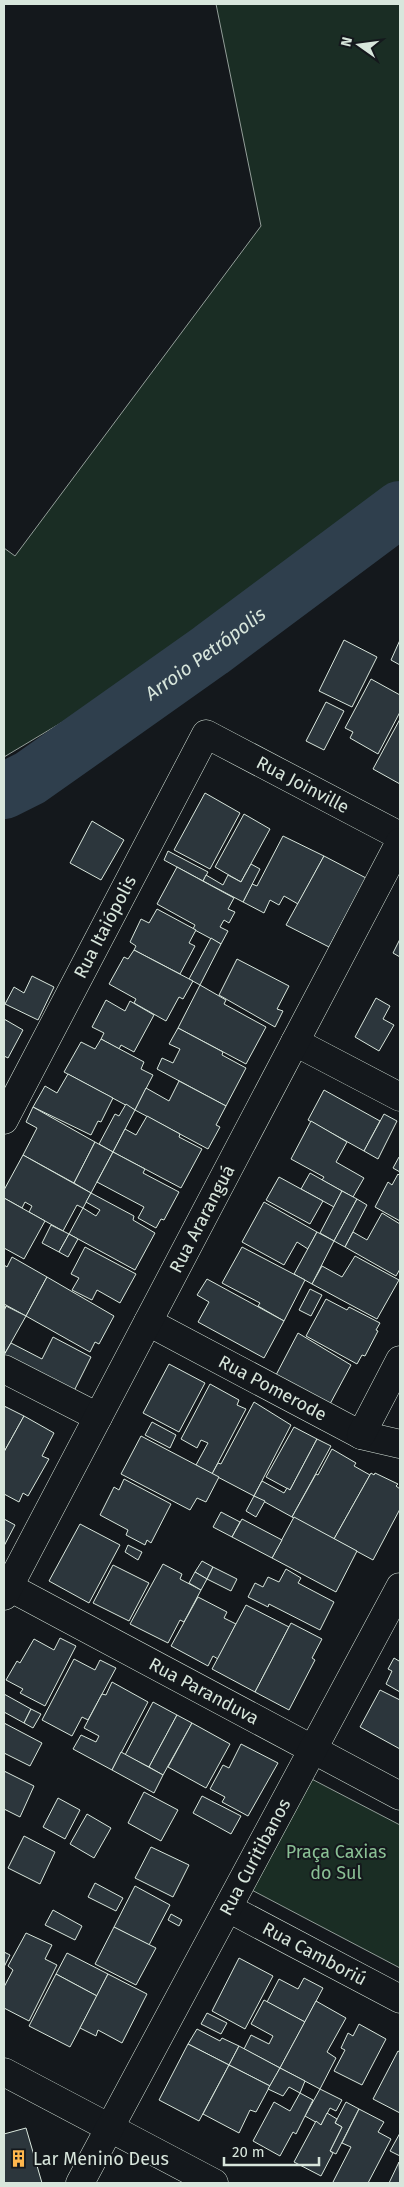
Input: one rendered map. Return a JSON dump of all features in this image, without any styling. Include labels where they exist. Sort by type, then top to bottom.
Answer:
[{"type":"street","name":"Rua Joinville","points":[[206,734],[400,836]]},
{"type":"street","name":"Rua Itaiópolis","points":[[4,1120],[206,734]]},
{"type":"street","name":"Rua Araranguá","points":[[6,1592],[400,842]]},
{"type":"street","points":[[295,1042],[400,1097]]},
{"type":"street","name":"Rua Pomerode","points":[[148,1322],[361,1435],[400,1444]]},
{"type":"street","points":[[361,1435],[400,1360]]},
{"type":"street","points":[[4,1369],[98,1417]]},
{"type":"street","name":"Rua Curitibanos","points":[[80,2183],[400,1587]]},
{"type":"street","name":"Rua Paranduva","points":[[6,1592],[400,1796]]},
{"type":"street","name":"Rua Camboriú","points":[[228,1908],[400,1999]]},
{"type":"street","points":[[4,2072],[214,2183]]},
{"type":"green space","points":[[216,4],[400,4],[400,520],[4,757],[4,548],[15,556],[261,226]]},
{"type":"green space","name":"Praça Caxias do Sul","points":[[304,1775],[400,1825],[400,1968],[246,1887]]},
{"type":"building","points":[[344,640],[377,657],[352,707],[319,691]]},
{"type":"building","points":[[400,640],[400,665],[391,660]]},
{"type":"building","points":[[371,679],[400,695],[400,712],[378,754],[350,738],[353,732],[345,728]]},
{"type":"building","points":[[326,702],[344,711],[324,750],[306,741]]},
{"type":"building","points":[[400,719],[400,784],[373,769]]},
{"type":"building","points":[[205,793],[240,813],[210,869],[174,850]]},
{"type":"building","points":[[244,814],[270,829],[241,882],[215,867]]},
{"type":"building","points":[[92,821],[124,840],[101,880],[70,863]]},
{"type":"building","points":[[283,836],[324,856],[298,904],[284,896],[279,905],[270,900],[264,913],[243,902],[252,884],[257,886]]},
{"type":"building","points":[[168,851],[208,872],[203,881],[164,860]]},
{"type":"building","points":[[324,856],[366,878],[329,947],[286,925]]},
{"type":"building","points":[[251,864],[260,869],[243,902],[203,881],[206,875],[223,885],[228,875],[241,882]]},
{"type":"building","points":[[177,867],[234,898],[228,909],[235,912],[229,923],[224,920],[220,927],[228,931],[221,944],[193,929],[195,925],[157,904]]},
{"type":"building","points":[[157,909],[196,930],[189,943],[195,946],[180,974],[134,950],[136,946],[130,942],[141,919],[149,923]]},
{"type":"building","points":[[211,938],[221,944],[200,985],[189,979]]},
{"type":"building","points":[[400,939],[400,957],[393,953]]},
{"type":"building","points":[[134,950],[193,981],[183,999],[179,997],[166,1021],[134,1003],[136,999],[109,984],[124,957],[128,959]]},
{"type":"building","points":[[237,959],[289,986],[277,1009],[283,1011],[275,1027],[219,995]]},
{"type":"building","points":[[32,976],[54,987],[38,1020],[5,1004],[14,987],[24,993]]},
{"type":"building","points":[[200,985],[226,1000],[224,1004],[266,1027],[246,1064],[178,1028]]},
{"type":"building","points":[[376,998],[390,1006],[383,1019],[394,1025],[379,1051],[355,1037]]},
{"type":"building","points":[[106,1000],[125,1011],[130,1001],[154,1015],[134,1052],[121,1045],[119,1049],[101,1039],[104,1033],[92,1027]]},
{"type":"building","points":[[4,1019],[23,1030],[8,1058],[4,1056]]},
{"type":"building","points":[[178,1028],[223,1052],[222,1055],[246,1068],[226,1106],[157,1069],[162,1058],[173,1063],[180,1049],[169,1044]]},
{"type":"building","points":[[101,1039],[144,1062],[141,1069],[153,1075],[135,1110],[64,1072],[81,1042],[95,1049]]},
{"type":"building","points":[[68,1074],[113,1098],[101,1122],[98,1121],[91,1135],[33,1107],[45,1086],[57,1093]]},
{"type":"building","points":[[179,1081],[226,1106],[216,1125],[220,1127],[208,1149],[135,1110],[146,1088],[169,1101]]},
{"type":"building","points":[[324,1090],[380,1121],[364,1151],[308,1120]]},
{"type":"building","points":[[126,1104],[135,1110],[113,1152],[99,1144],[115,1114],[119,1116]]},
{"type":"building","points":[[33,1107],[95,1142],[74,1183],[23,1155],[37,1128],[26,1122]]},
{"type":"building","points":[[384,1114],[397,1121],[378,1159],[364,1151]]},
{"type":"building","points":[[147,1116],[180,1134],[179,1137],[202,1149],[181,1188],[113,1152],[125,1129],[136,1135]]},
{"type":"building","points":[[311,1121],[347,1142],[336,1162],[364,1178],[353,1197],[322,1180],[324,1177],[291,1159]]},
{"type":"building","points":[[95,1142],[113,1152],[91,1193],[74,1183]]},
{"type":"building","points":[[113,1152],[145,1169],[143,1173],[179,1192],[164,1220],[161,1219],[156,1228],[138,1218],[144,1207],[97,1182]]},
{"type":"building","points":[[23,1155],[91,1193],[83,1208],[77,1205],[63,1231],[29,1212],[32,1206],[25,1202],[22,1208],[4,1198],[4,1190]]},
{"type":"building","points":[[400,1157],[400,1172],[393,1168]]},
{"type":"building","points":[[310,1173],[342,1191],[334,1207],[301,1189]]},
{"type":"building","points":[[398,1174],[400,1176],[400,1221],[375,1207],[388,1182],[392,1185]]},
{"type":"building","points":[[279,1177],[323,1201],[310,1224],[266,1200]]},
{"type":"building","points":[[342,1191],[357,1199],[334,1241],[320,1233]]},
{"type":"building","points":[[91,1193],[134,1216],[133,1220],[155,1233],[135,1270],[69,1234],[83,1208],[96,1216],[100,1210],[86,1202]]},
{"type":"building","points":[[4,1198],[45,1221],[24,1259],[4,1248]]},
{"type":"building","points":[[357,1199],[367,1205],[345,1247],[334,1241]]},
{"type":"building","points":[[264,1202],[317,1232],[308,1249],[297,1242],[284,1265],[242,1242]]},
{"type":"building","points":[[382,1213],[400,1224],[400,1269],[396,1276],[345,1247],[353,1232],[367,1240]]},
{"type":"building","points":[[51,1225],[69,1234],[59,1252],[42,1243]]},
{"type":"building","points":[[317,1232],[334,1241],[312,1284],[294,1274]]},
{"type":"building","points":[[69,1234],[78,1239],[68,1257],[59,1252]]},
{"type":"building","points":[[85,1247],[136,1274],[120,1303],[97,1290],[92,1300],[72,1290],[79,1278],[71,1274]]},
{"type":"building","points":[[242,1247],[305,1280],[284,1321],[258,1306],[260,1303],[222,1283]]},
{"type":"building","points":[[355,1256],[399,1280],[377,1319],[312,1284],[322,1266],[342,1277]]},
{"type":"building","points":[[12,1257],[47,1277],[26,1316],[4,1304],[4,1265],[7,1267]]},
{"type":"building","points":[[47,1277],[114,1316],[99,1344],[95,1342],[90,1352],[26,1316]]},
{"type":"building","points":[[207,1279],[284,1321],[264,1358],[198,1322],[209,1302],[197,1295]]},
{"type":"building","points":[[310,1289],[322,1295],[311,1316],[299,1310]]},
{"type":"building","points":[[326,1299],[347,1310],[349,1307],[380,1323],[365,1356],[362,1355],[357,1364],[306,1336]]},
{"type":"building","points":[[6,1306],[26,1316],[4,1355],[4,1311]]},
{"type":"building","points":[[298,1333],[351,1365],[330,1404],[276,1375]]},
{"type":"building","points":[[53,1337],[91,1357],[74,1391],[4,1355],[11,1343],[42,1359]]},
{"type":"building","points":[[169,1364],[205,1383],[179,1432],[143,1413]]},
{"type":"building","points":[[210,1384],[239,1400],[237,1405],[246,1409],[212,1474],[196,1465],[208,1443],[201,1440],[197,1448],[181,1439]]},
{"type":"building","points":[[254,1402],[291,1425],[254,1496],[212,1474],[218,1463],[221,1464]]},
{"type":"building","points":[[4,1406],[24,1416],[4,1452]]},
{"type":"building","points":[[24,1416],[54,1433],[42,1456],[49,1459],[28,1496],[23,1493],[19,1502],[4,1494],[4,1452]]},
{"type":"building","points":[[152,1422],[176,1435],[170,1448],[145,1435]]},
{"type":"building","points":[[294,1427],[317,1439],[290,1490],[266,1477]]},
{"type":"building","points":[[141,1436],[219,1477],[206,1502],[197,1498],[190,1510],[121,1474]]},
{"type":"building","points":[[317,1439],[331,1446],[292,1517],[254,1496],[262,1481],[284,1493],[287,1488],[290,1490]]},
{"type":"building","points":[[332,1449],[356,1463],[354,1466],[370,1475],[334,1539],[292,1517]]},
{"type":"building","points":[[371,1473],[374,1475],[375,1473],[398,1484],[396,1486],[400,1489],[400,1509],[373,1560],[334,1539]]},
{"type":"building","points":[[124,1479],[171,1504],[151,1543],[147,1540],[145,1545],[126,1535],[128,1530],[100,1515],[114,1487],[119,1490]]},
{"type":"building","points":[[254,1496],[265,1501],[256,1517],[246,1511]]},
{"type":"building","points":[[221,1512],[240,1522],[232,1537],[213,1527]]},
{"type":"building","points":[[294,1517],[357,1551],[336,1592],[272,1558]]},
{"type":"building","points":[[4,1519],[15,1525],[4,1546]]},
{"type":"building","points":[[242,1519],[282,1540],[272,1558],[232,1537]]},
{"type":"building","points":[[80,1524],[120,1545],[89,1603],[49,1581]]},
{"type":"building","points":[[128,1545],[142,1552],[138,1560],[125,1552]]},
{"type":"building","points":[[202,1561],[213,1567],[207,1579],[195,1572]]},
{"type":"building","points":[[163,1564],[182,1574],[180,1579],[201,1590],[184,1622],[180,1620],[168,1643],[130,1624]]},
{"type":"building","points":[[113,1565],[149,1583],[129,1621],[93,1603]]},
{"type":"building","points":[[213,1567],[237,1579],[231,1591],[207,1579]]},
{"type":"building","points":[[286,1569],[301,1578],[298,1583],[334,1602],[320,1630],[269,1604],[268,1607],[248,1597],[255,1583],[263,1587],[268,1577],[279,1582]]},
{"type":"building","points":[[195,1572],[207,1579],[201,1590],[189,1583]]},
{"type":"building","points":[[198,1597],[227,1612],[224,1618],[236,1624],[218,1659],[213,1656],[208,1666],[171,1646]]},
{"type":"building","points":[[246,1605],[289,1627],[255,1692],[212,1669]]},
{"type":"building","points":[[291,1623],[322,1639],[312,1658],[315,1660],[289,1710],[255,1692]]},
{"type":"building","points":[[60,1638],[76,1646],[45,1706],[20,1693],[23,1689],[6,1680],[17,1661],[20,1663],[34,1639],[54,1650]]},
{"type":"building","points":[[394,1658],[399,1661],[400,1659],[400,1692],[386,1684],[392,1671],[388,1669]]},
{"type":"building","points":[[74,1659],[95,1670],[100,1660],[116,1668],[88,1720],[82,1717],[72,1736],[42,1720]]},
{"type":"building","points":[[112,1682],[148,1702],[112,1770],[73,1749],[81,1735],[96,1742],[99,1736],[84,1728],[102,1694],[106,1695]]},
{"type":"building","points":[[380,1690],[400,1700],[400,1749],[360,1727]]},
{"type":"building","points":[[4,1694],[31,1709],[24,1723],[4,1712]]},
{"type":"building","points":[[153,1702],[177,1715],[149,1767],[125,1755]]},
{"type":"building","points":[[31,1709],[41,1714],[33,1728],[24,1723]]},
{"type":"building","points":[[177,1715],[192,1723],[163,1775],[149,1767]]},
{"type":"building","points":[[4,1723],[42,1743],[30,1766],[4,1753]]},
{"type":"building","points":[[192,1723],[230,1744],[206,1788],[168,1767]]},
{"type":"building","points":[[241,1744],[278,1763],[248,1816],[222,1802],[225,1797],[210,1789],[223,1765],[229,1768]]},
{"type":"building","points":[[121,1752],[163,1775],[154,1793],[112,1770]]},
{"type":"building","points":[[4,1771],[34,1786],[20,1817],[4,1809]]},
{"type":"building","points":[[144,1792],[178,1810],[161,1841],[128,1823]]},
{"type":"building","points":[[202,1796],[241,1816],[231,1834],[193,1813]]},
{"type":"building","points":[[58,1798],[80,1810],[65,1839],[43,1827]]},
{"type":"building","points":[[87,1814],[111,1828],[94,1858],[70,1844]]},
{"type":"building","points":[[24,1836],[55,1852],[40,1884],[8,1868]]},
{"type":"building","points":[[151,1847],[189,1865],[173,1897],[135,1878]]},
{"type":"building","points":[[95,1883],[123,1898],[116,1911],[88,1897]]},
{"type":"building","points":[[135,1886],[170,1905],[149,1945],[114,1927]]},
{"type":"building","points":[[53,1910],[82,1926],[75,1940],[45,1925]]},
{"type":"building","points":[[171,1914],[182,1920],[179,1926],[168,1920]]},
{"type":"building","points":[[114,1927],[156,1948],[136,1985],[95,1964]]},
{"type":"building","points":[[26,1933],[52,1945],[45,1959],[57,1965],[29,2021],[4,2008],[4,1987],[13,1970],[8,1966]]},
{"type":"building","points":[[4,1952],[10,1955],[4,1967]]},
{"type":"building","points":[[67,1953],[108,1974],[97,1996],[56,1974]]},
{"type":"building","points":[[239,1958],[273,1976],[245,2029],[212,2011]]},
{"type":"building","points":[[56,1974],[97,1996],[70,2047],[29,2026]]},
{"type":"building","points":[[108,1974],[147,1994],[122,2043],[98,2030],[96,2036],[80,2028]]},
{"type":"building","points":[[304,1978],[323,1988],[305,2022],[267,2002],[279,1979],[298,1989]]},
{"type":"building","points":[[264,2000],[305,2022],[280,2068],[244,2049],[251,2035],[269,2044],[273,2036],[251,2024]]},
{"type":"building","points":[[316,2001],[346,2018],[327,2052],[336,2058],[320,2089],[280,2068]]},
{"type":"building","points":[[207,2013],[227,2023],[221,2034],[201,2024]]},
{"type":"building","points":[[359,2024],[386,2039],[362,2085],[334,2071],[345,2050],[341,2048],[348,2033],[353,2036]]},
{"type":"building","points":[[197,2029],[220,2041],[222,2038],[239,2046],[229,2065],[188,2044]]},
{"type":"building","points":[[188,2044],[229,2065],[199,2121],[159,2100]]},
{"type":"building","points":[[239,2046],[280,2068],[270,2086],[229,2065]]},
{"type":"building","points":[[398,2051],[400,2052],[400,2113],[373,2099]]},
{"type":"building","points":[[229,2065],[270,2086],[256,2112],[250,2110],[239,2133],[203,2114]]},
{"type":"building","points":[[280,2068],[305,2081],[300,2093],[289,2087],[283,2096],[268,2089]]},
{"type":"building","points":[[320,2089],[342,2100],[336,2111],[330,2108],[321,2125],[305,2116]]},
{"type":"building","points":[[300,2093],[313,2100],[296,2134],[293,2132],[280,2156],[253,2141],[274,2102],[290,2111]]},
{"type":"building","points":[[346,2102],[359,2109],[336,2154],[330,2151],[342,2127],[335,2123]]},
{"type":"building","points":[[359,2109],[384,2122],[378,2132],[391,2139],[368,2183],[335,2183],[333,2182],[351,2147],[342,2143]]},
{"type":"building","points":[[327,2113],[337,2119],[335,2123],[342,2127],[330,2151],[333,2153],[321,2176],[294,2162],[316,2121],[321,2125]]},
{"type":"building","name":"Lar Menino Deus","points":[[26,2128],[42,2183],[4,2183],[4,2134]]},
{"type":"building","points":[[400,2133],[400,2156],[390,2151]]},
{"type":"building","points":[[399,2162],[400,2183],[389,2183]]},
{"type":"waterway","name":"Arroio Petrópolis","points":[[4,791],[30,778],[211,650],[400,509]]},
{"type":"place","name":"Lar Menino Deus","points":[[19,2159]]}]
